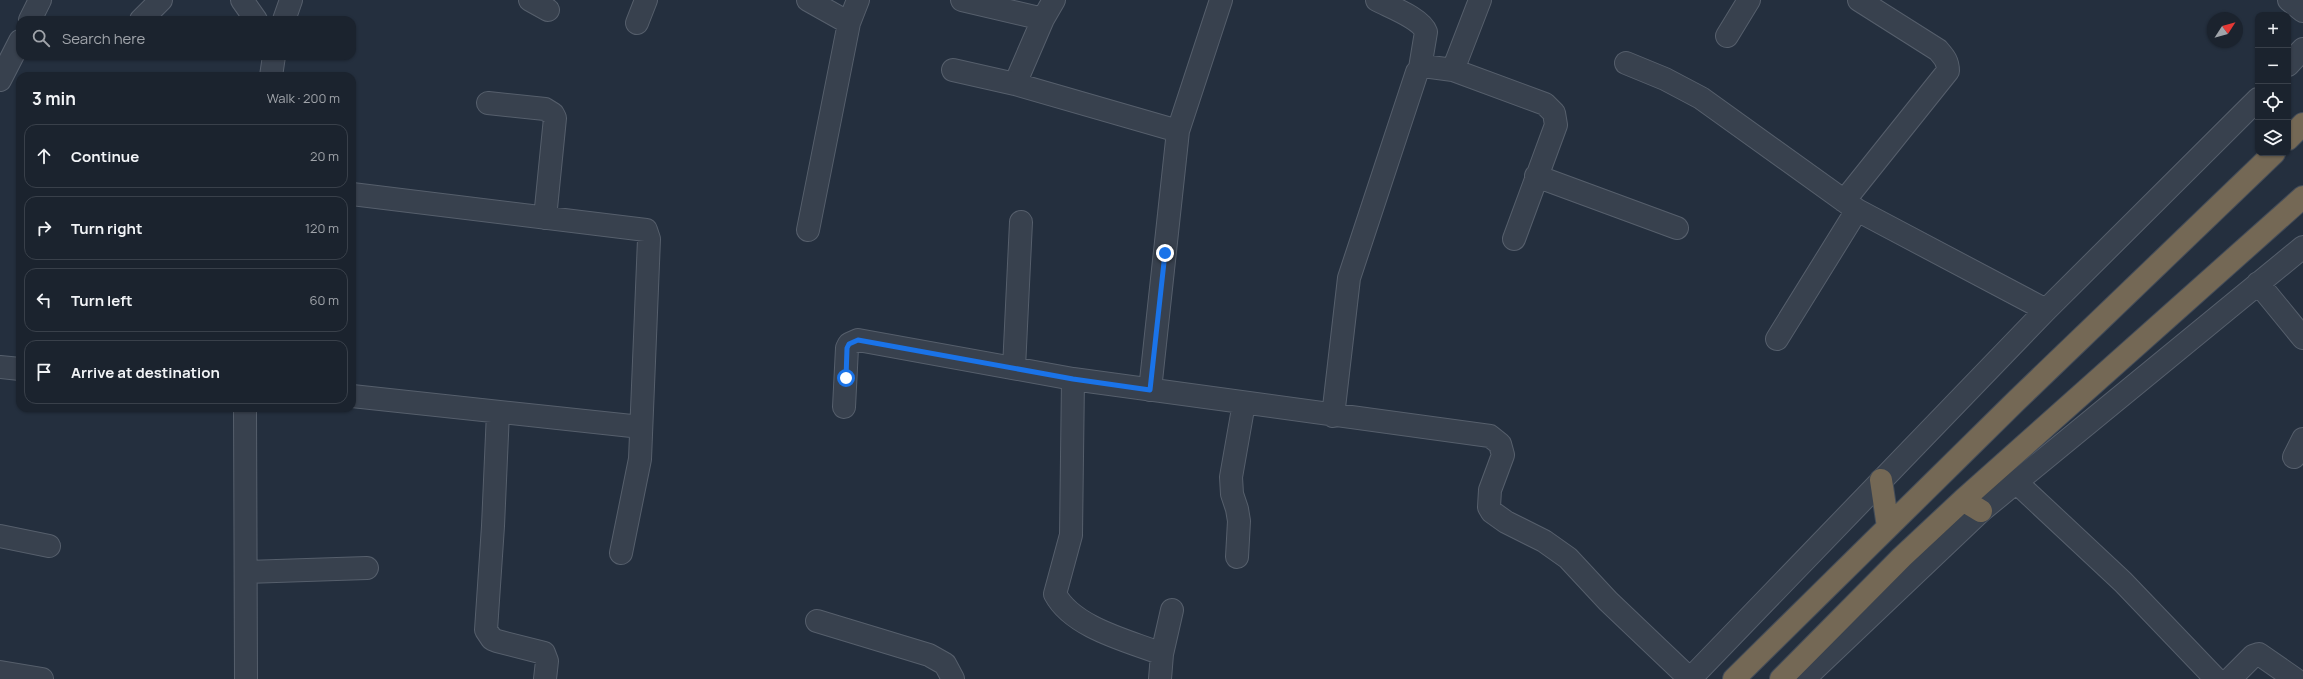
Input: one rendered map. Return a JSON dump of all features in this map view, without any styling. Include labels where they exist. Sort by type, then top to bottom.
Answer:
[{"type":"highway","points":[[2291,136],[2303,124]]},
{"type":"highway","points":[[1734,679],[1888,527],[2271,156]]},
{"type":"highway","points":[[1781,679],[1902,557],[1972,505],[2303,197]]},
{"type":"highway","points":[[1881,480],[1888,527]]},
{"type":"street","points":[[32,16],[40,0]]},
{"type":"street","points":[[145,16],[161,0]]},
{"type":"street","points":[[242,0],[253,16]]},
{"type":"street","points":[[285,16],[291,0]]},
{"type":"street","points":[[637,23],[646,0]]},
{"type":"street","points":[[808,0],[850,23]]},
{"type":"street","points":[[808,230],[850,23],[858,0]]},
{"type":"street","points":[[962,0],[1043,19]]},
{"type":"street","points":[[1014,84],[1043,19],[1054,0]]},
{"type":"street","points":[[1150,390],[1178,131],[1221,0]]},
{"type":"street","points":[[1333,416],[1349,278],[1420,68],[1426,32],[1425,28],[1419,22],[1377,0]]},
{"type":"street","points":[[1453,70],[1480,0]]},
{"type":"street","points":[[1727,36],[1749,0]]},
{"type":"street","points":[[2290,0],[2303,11]]},
{"type":"street","points":[[1777,339],[1850,206],[1948,71],[1948,65],[1945,57],[1938,50],[1870,3]]},
{"type":"street","points":[[0,80],[16,49]]},
{"type":"street","points":[[2291,63],[2303,49]]},
{"type":"street","points":[[272,72],[273,60]]},
{"type":"street","points":[[1626,63],[1665,79],[1701,98],[1850,206],[2046,310]]},
{"type":"street","points":[[1420,68],[1428,65],[1453,70],[1551,108],[1556,117],[1556,125],[1514,239]]},
{"type":"street","points":[[953,70],[1014,84],[1178,131]]},
{"type":"street","points":[[844,407],[847,348],[849,344],[858,340],[1073,379],[1333,416],[1490,436],[1503,448],[1503,455],[1490,490],[1490,507],[1492,512],[1506,522],[1544,541],[1568,558],[1608,601],[1690,679],[2046,310],[2255,102]]},
{"type":"street","points":[[488,103],[545,109],[553,114],[555,118],[545,218]]},
{"type":"street","points":[[1536,176],[1677,228]]},
{"type":"street","points":[[356,194],[545,218],[641,228],[648,234],[641,427],[637,477],[621,552]]},
{"type":"street","points":[[1014,368],[1021,222]]},
{"type":"street","points":[[1804,679],[1972,505],[2016,482],[2303,247]]},
{"type":"street","points":[[2258,284],[2303,338]]},
{"type":"street","points":[[0,367],[16,369]]},
{"type":"street","points":[[1073,379],[1071,535],[1055,594],[1063,605],[1092,628],[1162,654]]},
{"type":"street","points":[[356,396],[641,427]]},
{"type":"street","points":[[1236,557],[1239,521],[1232,494],[1231,477],[1244,403]]},
{"type":"street","points":[[244,412],[246,679]]},
{"type":"street","points":[[498,412],[493,526],[486,630],[492,639],[497,641],[544,653],[547,661],[545,679]]},
{"type":"street","points":[[2016,482],[2123,582],[2216,679]]},
{"type":"street","points":[[0,536],[49,546]]},
{"type":"street","points":[[246,572],[367,568]]},
{"type":"street","points":[[1160,679],[1162,654],[1172,610]]},
{"type":"street","points":[[816,621],[929,655],[945,664],[953,679]]},
{"type":"street","points":[[2230,679],[2253,656],[2259,654],[2295,679]]},
{"type":"street","points":[[0,672],[42,679]]},
{"type":"route","points":[[846,378],[847,348],[853,341],[858,340],[1073,379],[1150,390],[1165,253]]}]
